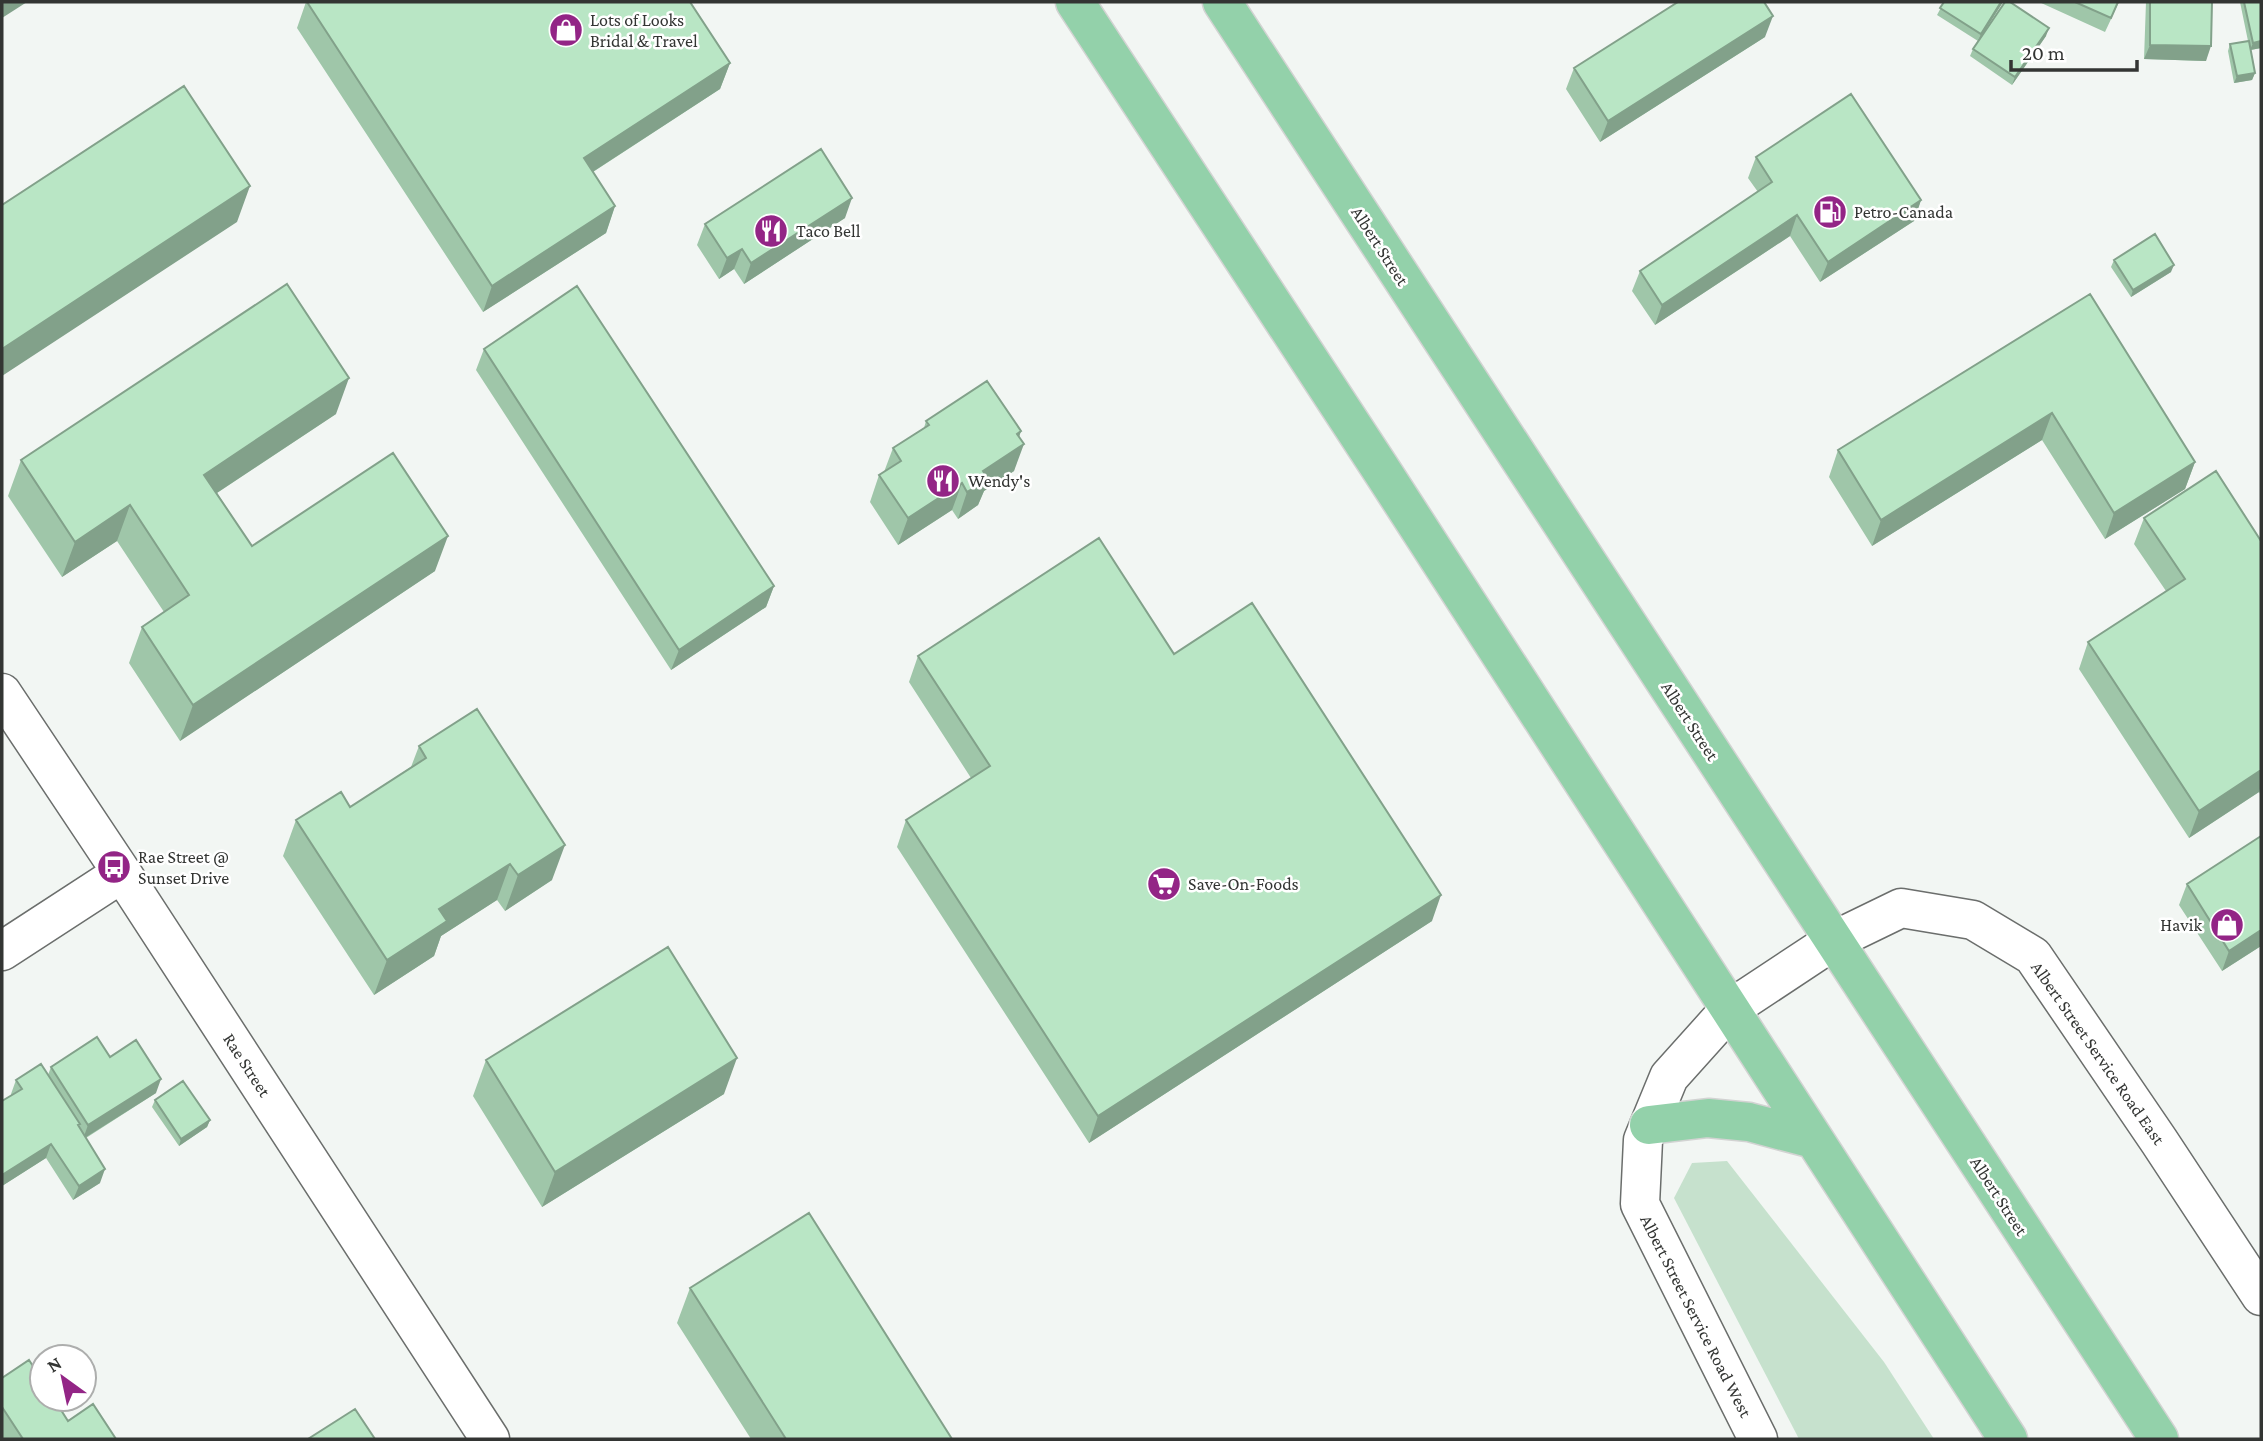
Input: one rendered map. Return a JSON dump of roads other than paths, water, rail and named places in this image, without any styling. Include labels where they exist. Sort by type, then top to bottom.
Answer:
[{"type":"main road","points":[[1075,2],[2008,1439]]},
{"type":"main road","name":"Albert Street","points":[[1222,2],[2159,1439]]},
{"type":"main road","points":[[1650,1125],[1708,1118],[1749,1122],[1813,1139]]},
{"type":"street","name":"Rae Street","points":[[2,692],[490,1439]]},
{"type":"street","points":[[2,951],[122,873]]},
{"type":"street","name":"Albert Street Service Road East","points":[[1730,1009],[1833,942],[1901,908],[1973,920],[2033,956],[2160,1141],[2261,1296]]},
{"type":"street","name":"Albert Street Service Road West","points":[[1730,1009],[1669,1077],[1643,1140],[1640,1204],[1758,1439]]},
{"type":"place","name":"Lots of Looks Bridal & Travel","points":[[566,30]]},
{"type":"place","name":"Petro-Canada","points":[[1830,212]]},
{"type":"place","name":"Taco Bell","points":[[771,231]]},
{"type":"place","name":"Wendy's","points":[[943,481]]},
{"type":"place","name":"Rae Street @ Sunset Drive","points":[[114,867]]},
{"type":"place","name":"Save-On-Foods","points":[[1164,884]]},
{"type":"place","name":"Havik","points":[[2227,925]]}]
